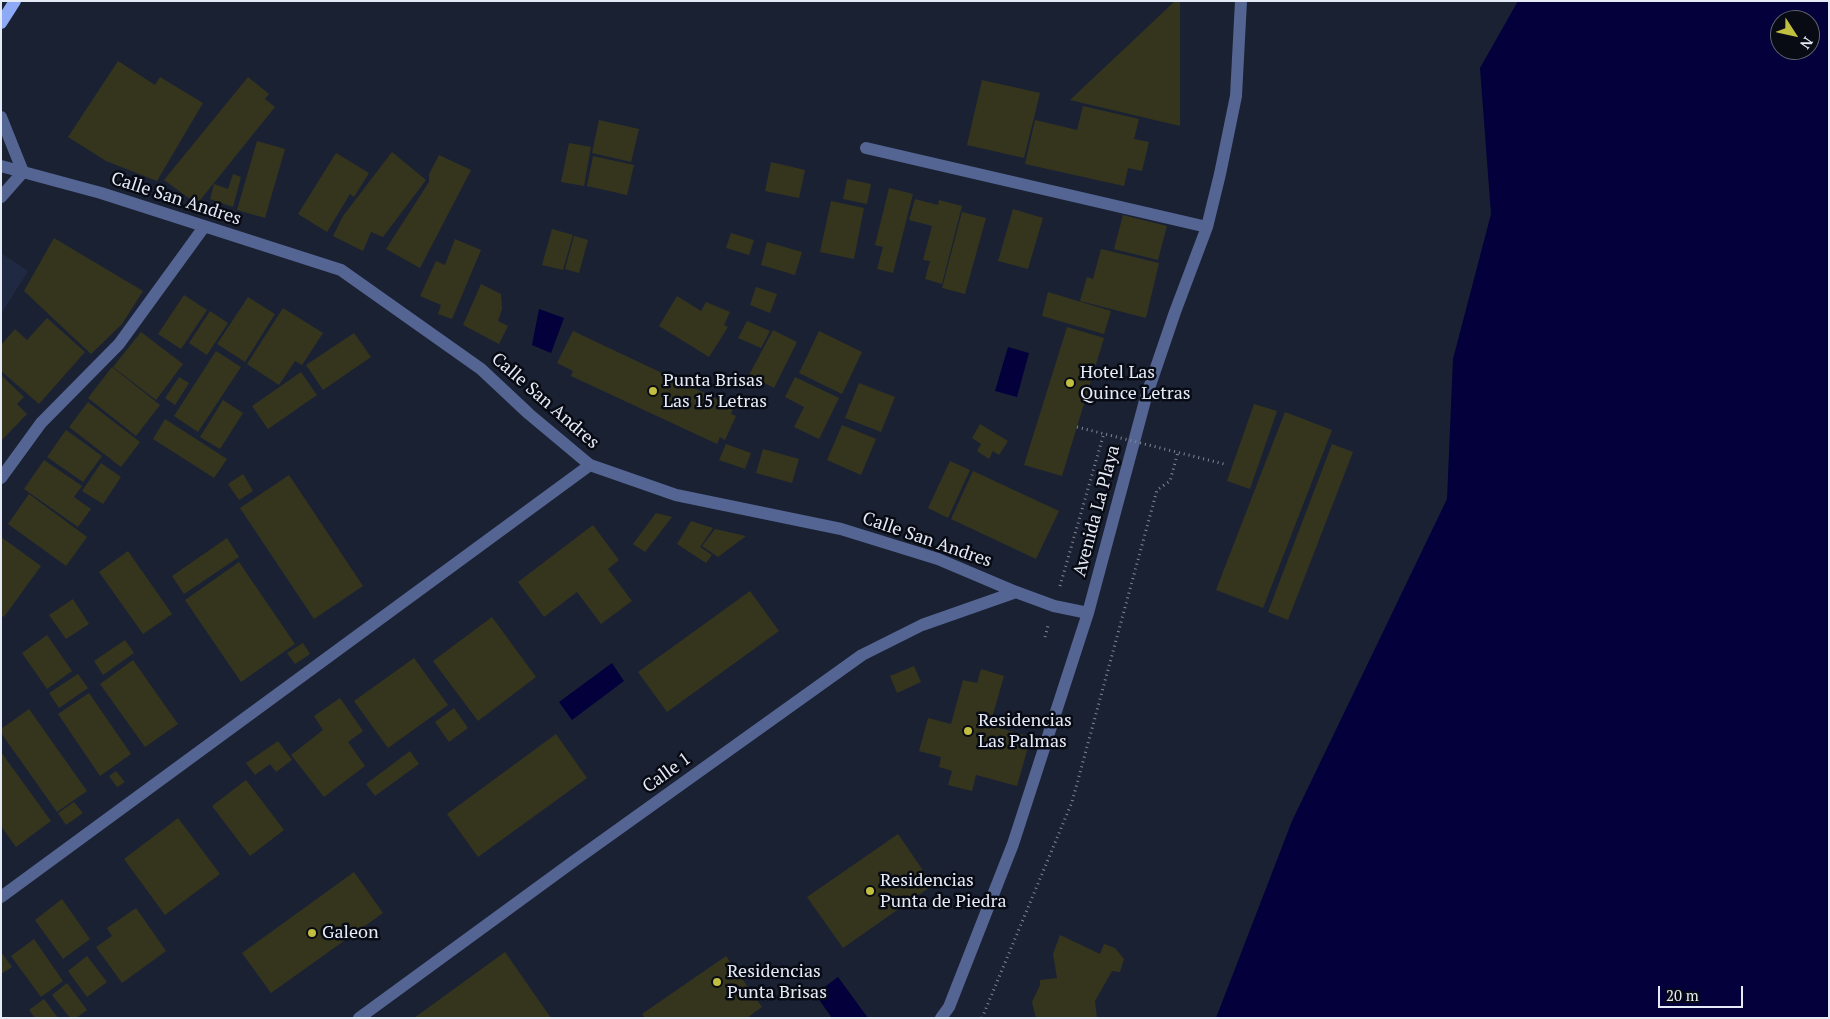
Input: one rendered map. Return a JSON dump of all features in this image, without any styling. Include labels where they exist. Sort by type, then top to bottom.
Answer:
[{"type":"main road","points":[[4,19],[15,1]]},
{"type":"street","name":"Avenida La Playa","points":[[942,1018],[949,1007],[1013,844],[1088,613],[1146,397],[1207,227],[1236,96],[1241,1]]},
{"type":"street","points":[[1,117],[23,172],[1,197]]},
{"type":"street","points":[[866,148],[1207,227]]},
{"type":"street","name":"Calle San Andres","points":[[1,166],[101,193],[341,270],[481,369],[529,414],[590,465],[676,495],[841,529],[938,559],[1054,606],[1088,613]]},
{"type":"street","points":[[1,478],[42,423],[119,344],[204,227]]},
{"type":"street","points":[[1,897],[590,465]]},
{"type":"street","name":"Calle 1","points":[[359,1018],[862,655],[922,625],[1016,592]]},
{"type":"path","points":[[1077,427],[1224,464]]},
{"type":"path","points":[[1045,637],[1104,433]]},
{"type":"path","points":[[982,1018],[1072,802],[1157,490],[1170,481],[1178,452]]},
{"type":"shaded area","points":[[1518,1],[1829,1],[1829,1018],[1216,1018],[1292,821],[1447,499],[1453,359],[1491,214],[1480,68]]},
{"type":"shaded area","points":[[1,253],[28,271],[1,314]]},
{"type":"shaded area","points":[[539,309],[564,318],[551,353],[532,345]]},
{"type":"shaded area","points":[[1008,347],[1029,353],[1017,397],[995,391]]},
{"type":"shaded area","points":[[612,663],[624,681],[572,720],[559,702]]},
{"type":"shaded area","points":[[838,977],[868,1018],[832,1018],[815,994]]},
{"type":"building","points":[[1175,1],[1180,1],[1180,126],[1070,100]]},
{"type":"building","points":[[118,61],[155,85],[160,77],[203,103],[157,181],[106,161],[68,137]]},
{"type":"building","points":[[248,77],[269,94],[265,99],[275,107],[197,204],[164,180]]},
{"type":"building","points":[[982,80],[1040,93],[1024,158],[967,145]]},
{"type":"building","points":[[1083,106],[1139,119],[1134,139],[1149,142],[1142,171],[1128,168],[1124,186],[1025,164],[1035,120],[1077,130]]},
{"type":"building","points":[[599,120],[639,129],[631,162],[592,153]]},
{"type":"building","points":[[257,141],[285,149],[265,218],[237,210]]},
{"type":"building","points":[[569,143],[591,147],[584,186],[561,182]]},
{"type":"building","points":[[392,152],[426,180],[383,237],[371,232],[363,251],[333,236],[343,216]]},
{"type":"building","points":[[336,153],[369,173],[354,197],[350,194],[327,232],[298,214]]},
{"type":"building","points":[[439,155],[471,170],[420,268],[386,249],[429,182],[429,174]]},
{"type":"building","points":[[593,156],[634,165],[627,195],[587,186]]},
{"type":"building","points":[[771,162],[805,170],[799,198],[765,191]]},
{"type":"building","points":[[233,174],[241,177],[233,207],[210,199],[214,184],[228,189]]},
{"type":"building","points":[[847,179],[871,184],[867,204],[843,199]]},
{"type":"building","points":[[889,188],[913,194],[893,273],[877,269],[883,247],[875,245]]},
{"type":"building","points":[[915,199],[938,205],[939,200],[962,206],[942,284],[925,279],[930,261],[923,260],[932,226],[909,220]]},
{"type":"building","points":[[831,201],[864,208],[854,259],[820,252]]},
{"type":"building","points":[[1013,209],[1043,218],[1028,269],[998,261]]},
{"type":"building","points":[[962,212],[986,218],[965,294],[942,288]]},
{"type":"building","points":[[1123,215],[1167,226],[1158,260],[1114,249]]},
{"type":"building","points":[[552,229],[573,235],[563,270],[542,265]]},
{"type":"building","points":[[731,233],[754,240],[749,255],[726,248]]},
{"type":"building","points":[[574,236],[588,240],[579,273],[565,269]]},
{"type":"building","points":[[54,238],[143,291],[122,324],[91,354],[24,291]]},
{"type":"building","points":[[455,239],[481,250],[452,319],[438,314],[441,305],[420,296],[436,261],[445,265]]},
{"type":"building","points":[[767,242],[802,252],[795,275],[761,265]]},
{"type":"building","points":[[1101,249],[1159,263],[1146,318],[1080,301],[1087,277],[1093,279]]},
{"type":"building","points":[[481,284],[501,294],[502,309],[498,321],[508,326],[499,344],[463,325]]},
{"type":"building","points":[[756,287],[777,294],[770,313],[750,305]]},
{"type":"building","points":[[1048,292],[1111,311],[1104,334],[1042,316]]},
{"type":"building","points":[[184,295],[207,310],[181,349],[158,334]]},
{"type":"building","points":[[677,296],[701,311],[706,302],[730,312],[724,325],[728,327],[709,357],[659,326]]},
{"type":"building","points":[[248,297],[275,314],[245,362],[217,344]]},
{"type":"building","points":[[283,308],[323,333],[302,365],[295,361],[279,385],[247,364]]},
{"type":"building","points":[[210,311],[228,323],[207,355],[189,343]]},
{"type":"building","points":[[47,318],[85,352],[39,404],[1,371],[1,345],[15,329],[27,340]]},
{"type":"building","points":[[747,321],[770,331],[761,348],[738,338]]},
{"type":"building","name":"Hotel Las Quince Letras","points":[[1067,327],[1104,338],[1062,476],[1024,465]]},
{"type":"building","points":[[773,330],[797,342],[774,388],[749,375]]},
{"type":"building","name":"Punta Brisas Las 15 Letras","points":[[573,331],[734,407],[731,414],[736,416],[725,440],[720,437],[717,444],[571,376],[573,371],[557,363]]},
{"type":"building","points":[[819,331],[862,352],[842,394],[799,373]]},
{"type":"building","points":[[141,332],[183,364],[156,400],[113,367]]},
{"type":"building","points":[[354,333],[371,357],[323,390],[306,365]]},
{"type":"building","points":[[216,351],[241,367],[198,432],[174,416]]},
{"type":"building","points":[[112,367],[160,405],[136,436],[88,398]]},
{"type":"building","points":[[301,372],[317,395],[268,429],[252,406]]},
{"type":"building","points":[[1,375],[24,397],[17,404],[27,414],[1,441]]},
{"type":"building","points":[[179,377],[189,383],[175,405],[165,398]]},
{"type":"building","points":[[795,377],[839,398],[819,439],[794,427],[804,407],[785,397]]},
{"type":"building","points":[[859,383],[895,397],[881,432],[845,418]]},
{"type":"building","points":[[223,400],[243,413],[220,449],[200,437]]},
{"type":"building","points":[[88,402],[140,442],[121,467],[69,427]]},
{"type":"building","points":[[1254,404],[1277,411],[1250,489],[1227,481]]},
{"type":"building","points":[[1285,412],[1332,430],[1263,608],[1216,590]]},
{"type":"building","points":[[165,419],[227,459],[214,478],[153,439]]},
{"type":"building","points":[[980,424],[1008,441],[999,455],[993,451],[989,459],[977,451],[981,444],[972,438]]},
{"type":"building","points":[[842,425],[876,439],[861,475],[827,460]]},
{"type":"building","points":[[66,430],[102,456],[83,482],[47,457]]},
{"type":"building","points":[[726,444],[751,453],[745,469],[719,460]]},
{"type":"building","points":[[1332,444],[1353,452],[1288,620],[1268,612]]},
{"type":"building","points":[[763,449],[799,459],[792,483],[756,473]]},
{"type":"building","points":[[44,460],[82,486],[74,497],[91,509],[78,527],[24,489]]},
{"type":"building","points":[[950,461],[970,470],[948,518],[928,508]]},
{"type":"building","points":[[101,463],[121,477],[103,504],[82,491]]},
{"type":"building","points":[[973,471],[1059,511],[1036,559],[951,519]]},
{"type":"building","points":[[243,474],[253,491],[239,500],[228,484]]},
{"type":"building","points":[[289,475],[363,586],[314,619],[240,508]]},
{"type":"building","points":[[29,494],[87,537],[66,566],[8,524]]},
{"type":"building","points":[[656,513],[672,517],[645,552],[633,544]]},
{"type":"building","points":[[691,521],[713,528],[700,547],[712,555],[706,563],[677,544]]},
{"type":"building","points":[[593,525],[619,560],[608,569],[632,601],[601,624],[577,592],[544,617],[518,582]]},
{"type":"building","points":[[715,529],[746,536],[718,557],[702,546]]},
{"type":"building","points":[[1,537],[41,566],[4,617],[1,615]]},
{"type":"building","points":[[227,538],[239,557],[184,594],[172,576]]},
{"type":"building","points":[[128,551],[172,614],[143,634],[99,572]]},
{"type":"building","points":[[239,562],[295,644],[241,682],[185,600]]},
{"type":"building","points":[[750,591],[779,631],[667,712],[638,672]]},
{"type":"building","points":[[73,599],[89,624],[66,639],[49,615]]},
{"type":"building","points":[[492,617],[536,677],[478,721],[433,661]]},
{"type":"building","points":[[47,635],[72,671],[47,689],[22,653]]},
{"type":"building","points":[[125,640],[134,653],[103,675],[94,661]]},
{"type":"building","points":[[303,643],[310,654],[295,664],[287,653]]},
{"type":"building","points":[[414,658],[448,705],[388,748],[354,701]]},
{"type":"building","points":[[133,660],[178,724],[145,747],[100,684]]},
{"type":"building","points":[[914,666],[921,682],[897,693],[890,676]]},
{"type":"building","name":"Residencias Las Palmas","points":[[981,669],[1004,676],[990,725],[1031,737],[1017,786],[976,775],[972,791],[948,785],[952,771],[939,767],[941,757],[919,751],[928,718],[951,724],[963,680],[977,683]]},
{"type":"building","points":[[78,674],[88,688],[59,708],[49,693]]},
{"type":"building","points":[[89,693],[131,754],[100,776],[58,714]]},
{"type":"building","points":[[340,698],[363,731],[348,742],[365,766],[324,797],[291,755],[323,730],[314,716]]},
{"type":"building","points":[[454,708],[468,728],[449,742],[435,722]]},
{"type":"building","points":[[29,709],[87,791],[57,812],[1,733],[1,729]]},
{"type":"building","points":[[556,734],[587,778],[478,857],[447,814]]},
{"type":"building","points":[[278,741],[292,760],[276,772],[270,764],[255,775],[246,763]]},
{"type":"building","points":[[410,751],[419,764],[375,796],[366,784]]},
{"type":"building","points":[[1,752],[51,821],[16,847],[1,826]]},
{"type":"building","points":[[116,771],[125,782],[117,787],[109,776]]},
{"type":"building","points":[[246,780],[284,830],[250,856],[212,806]]},
{"type":"building","points":[[74,802],[83,813],[66,825],[58,813]]},
{"type":"building","points":[[178,818],[220,874],[165,915],[124,859]]},
{"type":"building","name":"Residencias Punta de Piedra","points":[[898,834],[933,885],[843,948],[807,897]]},
{"type":"building","name":"Galeon","points":[[354,872],[383,913],[271,993],[242,953]]},
{"type":"building","points":[[62,899],[90,939],[63,959],[35,920]]},
{"type":"building","points":[[136,908],[166,951],[122,983],[96,947],[112,936],[107,928]]},
{"type":"building","points":[[1060,935],[1100,954],[1104,944],[1115,948],[1124,959],[1120,972],[1112,971],[1095,1001],[1097,1018],[1036,1018],[1032,1002],[1040,985],[1040,980],[1057,978],[1053,954]]},
{"type":"building","points":[[34,939],[63,981],[41,997],[11,956]]},
{"type":"building","points":[[1,952],[12,967],[1,974]]},
{"type":"building","points":[[505,952],[551,1018],[414,1018]]},
{"type":"building","points":[[87,956],[107,982],[87,997],[68,971]]},
{"type":"building","name":"Residencias Punta Brisas","points":[[726,956],[762,1007],[747,1018],[645,1018],[642,1014]]},
{"type":"building","points":[[67,983],[87,1010],[76,1018],[70,1018],[52,995]]},
{"type":"building","points":[[44,999],[58,1018],[35,1018],[29,1010]]},
{"type":"place","name":"Hotel Las Quince Letras","points":[[1070,383]]},
{"type":"place","name":"Punta Brisas Las 15 Letras","points":[[653,391]]},
{"type":"place","name":"Residencias Las Palmas","points":[[968,731]]},
{"type":"place","name":"Residencias Punta de Piedra","points":[[870,891]]},
{"type":"place","name":"Galeon","points":[[312,933]]},
{"type":"place","name":"Residencias Punta Brisas","points":[[717,982]]}]
